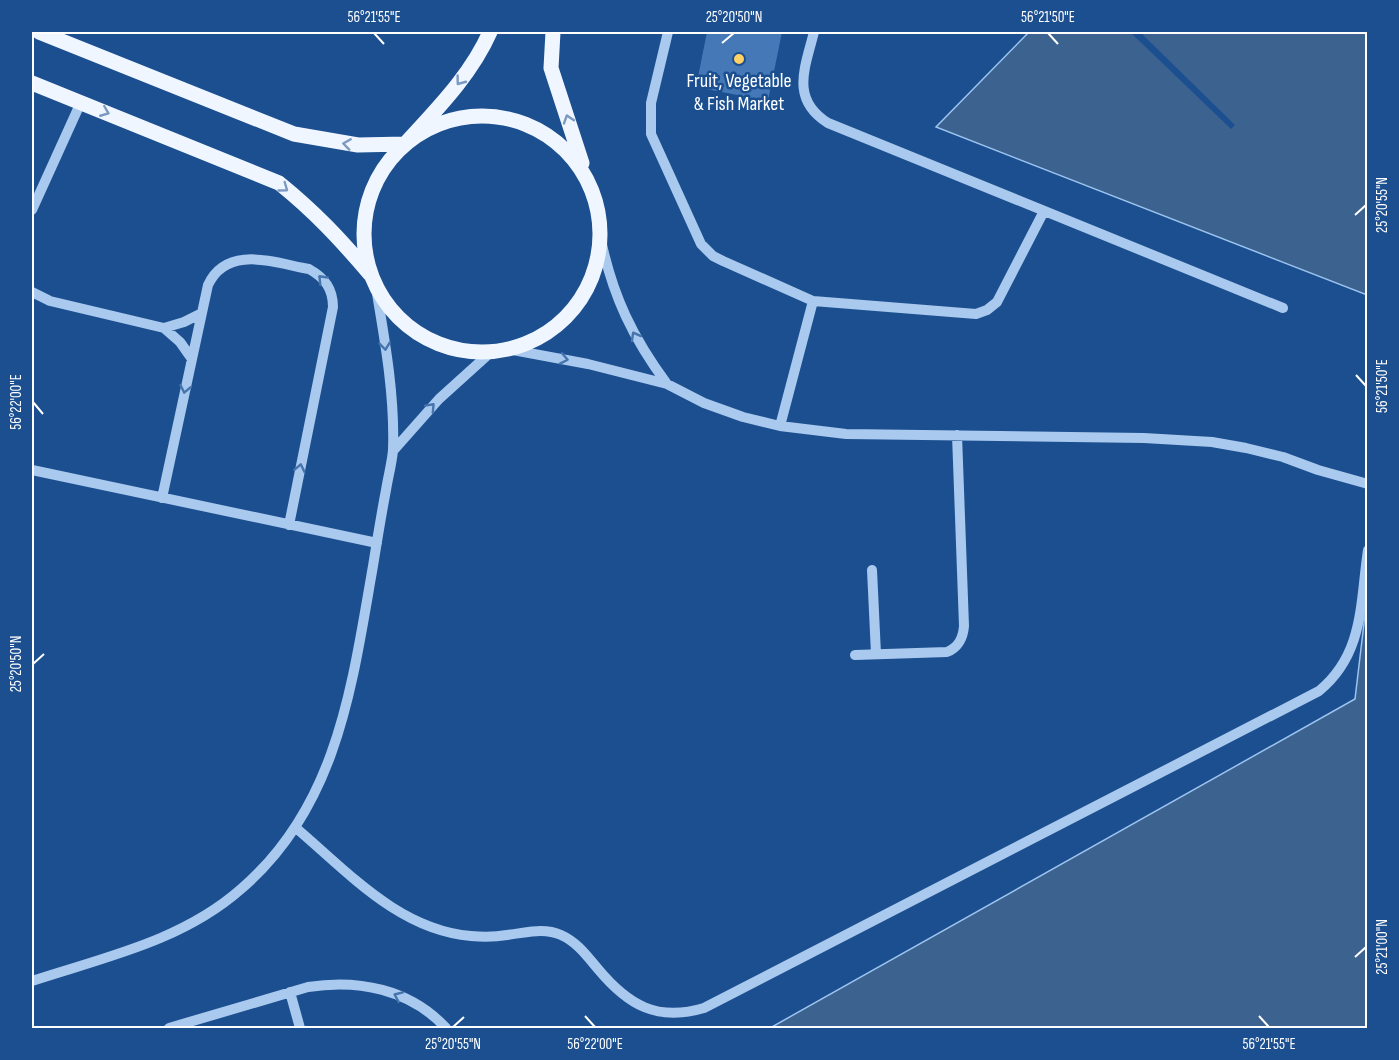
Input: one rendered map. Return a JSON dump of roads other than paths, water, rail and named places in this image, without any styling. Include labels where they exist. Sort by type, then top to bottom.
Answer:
[{"type":"main road","points":[[39,32],[294,134],[358,145],[405,144],[435,125],[468,116],[503,117],[536,128],[564,148],[585,175]]},
{"type":"main road","points":[[373,282],[364,240],[368,204],[382,171],[447,98],[480,54],[490,32]]},
{"type":"main road","points":[[32,83],[279,183],[307,205],[334,231],[373,282],[392,312],[412,330],[436,344],[463,351],[491,352],[524,344],[554,328],[578,304],[594,274],[600,240],[598,206],[585,175],[551,68],[554,32]]},
{"type":"lane","points":[[668,32],[651,103],[651,134],[700,244],[712,256],[813,301],[976,315],[997,302],[1044,211]]},
{"type":"lane","points":[[814,32],[802,79],[803,92],[808,106],[828,123],[1283,308]]},
{"type":"lane","points":[[32,210],[81,102]]},
{"type":"lane","points":[[600,240],[614,292],[624,317],[667,384]]},
{"type":"lane","points":[[162,498],[208,285],[212,276],[227,263],[246,259],[309,269],[318,274],[330,288],[333,307],[289,525]]},
{"type":"lane","points":[[32,981],[145,945],[196,922],[226,901],[261,871],[296,828],[310,805],[331,756],[354,671],[393,451],[388,369],[373,282]]},
{"type":"lane","points":[[32,292],[50,301],[164,328],[180,342],[192,359]]},
{"type":"lane","points":[[780,426],[813,301]]},
{"type":"lane","points":[[164,328],[202,313]]},
{"type":"lane","points":[[507,349],[588,364],[667,384],[704,403],[743,417],[780,426],[846,434],[1167,438],[1212,442],[1264,452],[1368,484]]},
{"type":"lane","points":[[393,451],[439,399],[491,352]]},
{"type":"lane","points":[[855,655],[947,652],[956,647],[963,634],[957,435]]},
{"type":"lane","points":[[32,470],[376,543]]},
{"type":"lane","points":[[296,828],[380,900],[419,923],[440,931],[486,937],[531,931],[553,932],[573,942],[581,949],[619,993],[631,1002],[659,1012],[690,1012],[704,1008],[1319,691],[1341,669],[1353,645],[1368,550]]},
{"type":"lane","points":[[872,570],[876,654]]},
{"type":"lane","points":[[168,1029],[290,992],[329,984],[371,986],[409,1000],[426,1011],[446,1029]]},
{"type":"lane","points":[[290,992],[300,1029]]},
{"type":"water","points":[[1029,32],[1367,32],[1367,295],[936,127]]},
{"type":"water","points":[[1367,598],[1367,1028],[770,1028],[1355,699]]},
{"type":"place","name":"Fruit, Vegetable & Fish Market","points":[[739,59]]}]
